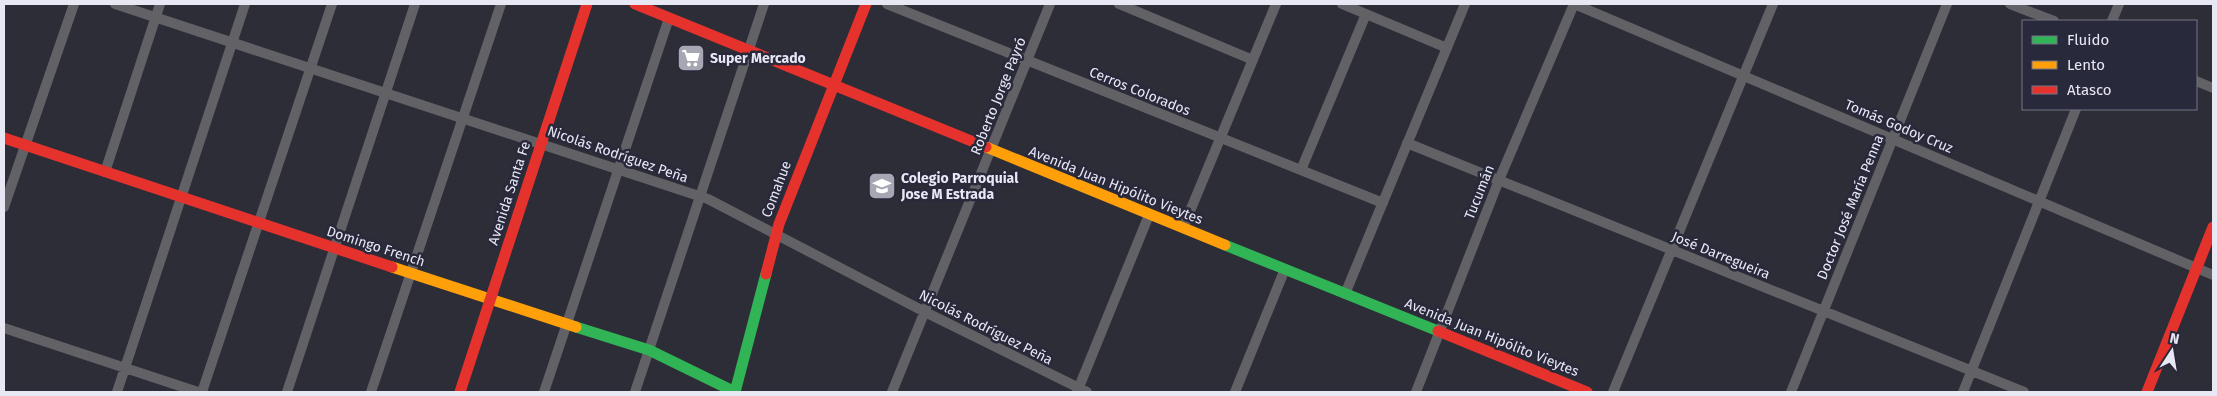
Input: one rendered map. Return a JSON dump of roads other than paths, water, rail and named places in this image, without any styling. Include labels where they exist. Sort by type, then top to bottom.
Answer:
[{"type":"street","points":[[4,207],[74,4]]},
{"type":"street","name":"Nicolás Rodríguez Peña","points":[[115,4],[700,197],[1081,391]]},
{"type":"street","points":[[105,172],[160,4]]},
{"type":"street","points":[[117,392],[245,4]]},
{"type":"street","points":[[202,392],[332,4]]},
{"type":"street","points":[[287,392],[416,4]]},
{"type":"street","points":[[371,392],[502,4]]},
{"type":"street","name":"Avenida Santa Fe","points":[[460,392],[587,4]]},
{"type":"street","name":"Avenida Juan Hipólito Vieytes","points":[[635,4],[1345,294],[1439,330],[1587,392]]},
{"type":"street","points":[[634,392],[764,4]]},
{"type":"street","name":"Comahue","points":[[735,392],[775,234],[866,4]]},
{"type":"street","name":"Cerros Colorados","points":[[887,4],[1382,203]]},
{"type":"street","name":"Roberto Jorge Payró","points":[[892,392],[1050,4]]},
{"type":"street","points":[[1119,4],[1253,60]]},
{"type":"street","points":[[1183,228],[1276,4]]},
{"type":"street","points":[[1342,4],[1447,48]]},
{"type":"street","points":[[1345,294],[1465,4]]},
{"type":"street","name":"Tomás Godoy Cruz","points":[[1574,4],[2213,275]]},
{"type":"street","name":"Tucumán","points":[[1416,392],[1498,180],[1574,4]]},
{"type":"street","points":[[1613,392],[1773,4]]},
{"type":"street","name":"Doctor José María Penna","points":[[1790,392],[1947,4]]},
{"type":"street","points":[[2010,4],[2051,20]]},
{"type":"street","points":[[2112,20],[2119,4]]},
{"type":"street","points":[[1301,170],[1366,14]]},
{"type":"street","points":[[544,392],[669,18]]},
{"type":"street","points":[[2197,81],[2213,88]]},
{"type":"street","points":[[1963,392],[2076,110]]},
{"type":"street","name":"Domingo French","points":[[4,138],[335,249],[648,350],[735,392]]},
{"type":"street","name":"José Darregueira","points":[[1407,143],[2024,392]]},
{"type":"street","points":[[1081,391],[1149,214]]},
{"type":"street","points":[[2147,392],[2213,227]]},
{"type":"street","points":[[1236,392],[1285,269]]},
{"type":"street","points":[[4,328],[198,392]]},
{"type":"place","name":"Super Mercado","points":[[691,58]]},
{"type":"place","name":"Colegio Parroquial Jose M Estrada","points":[[882,186]]}]
